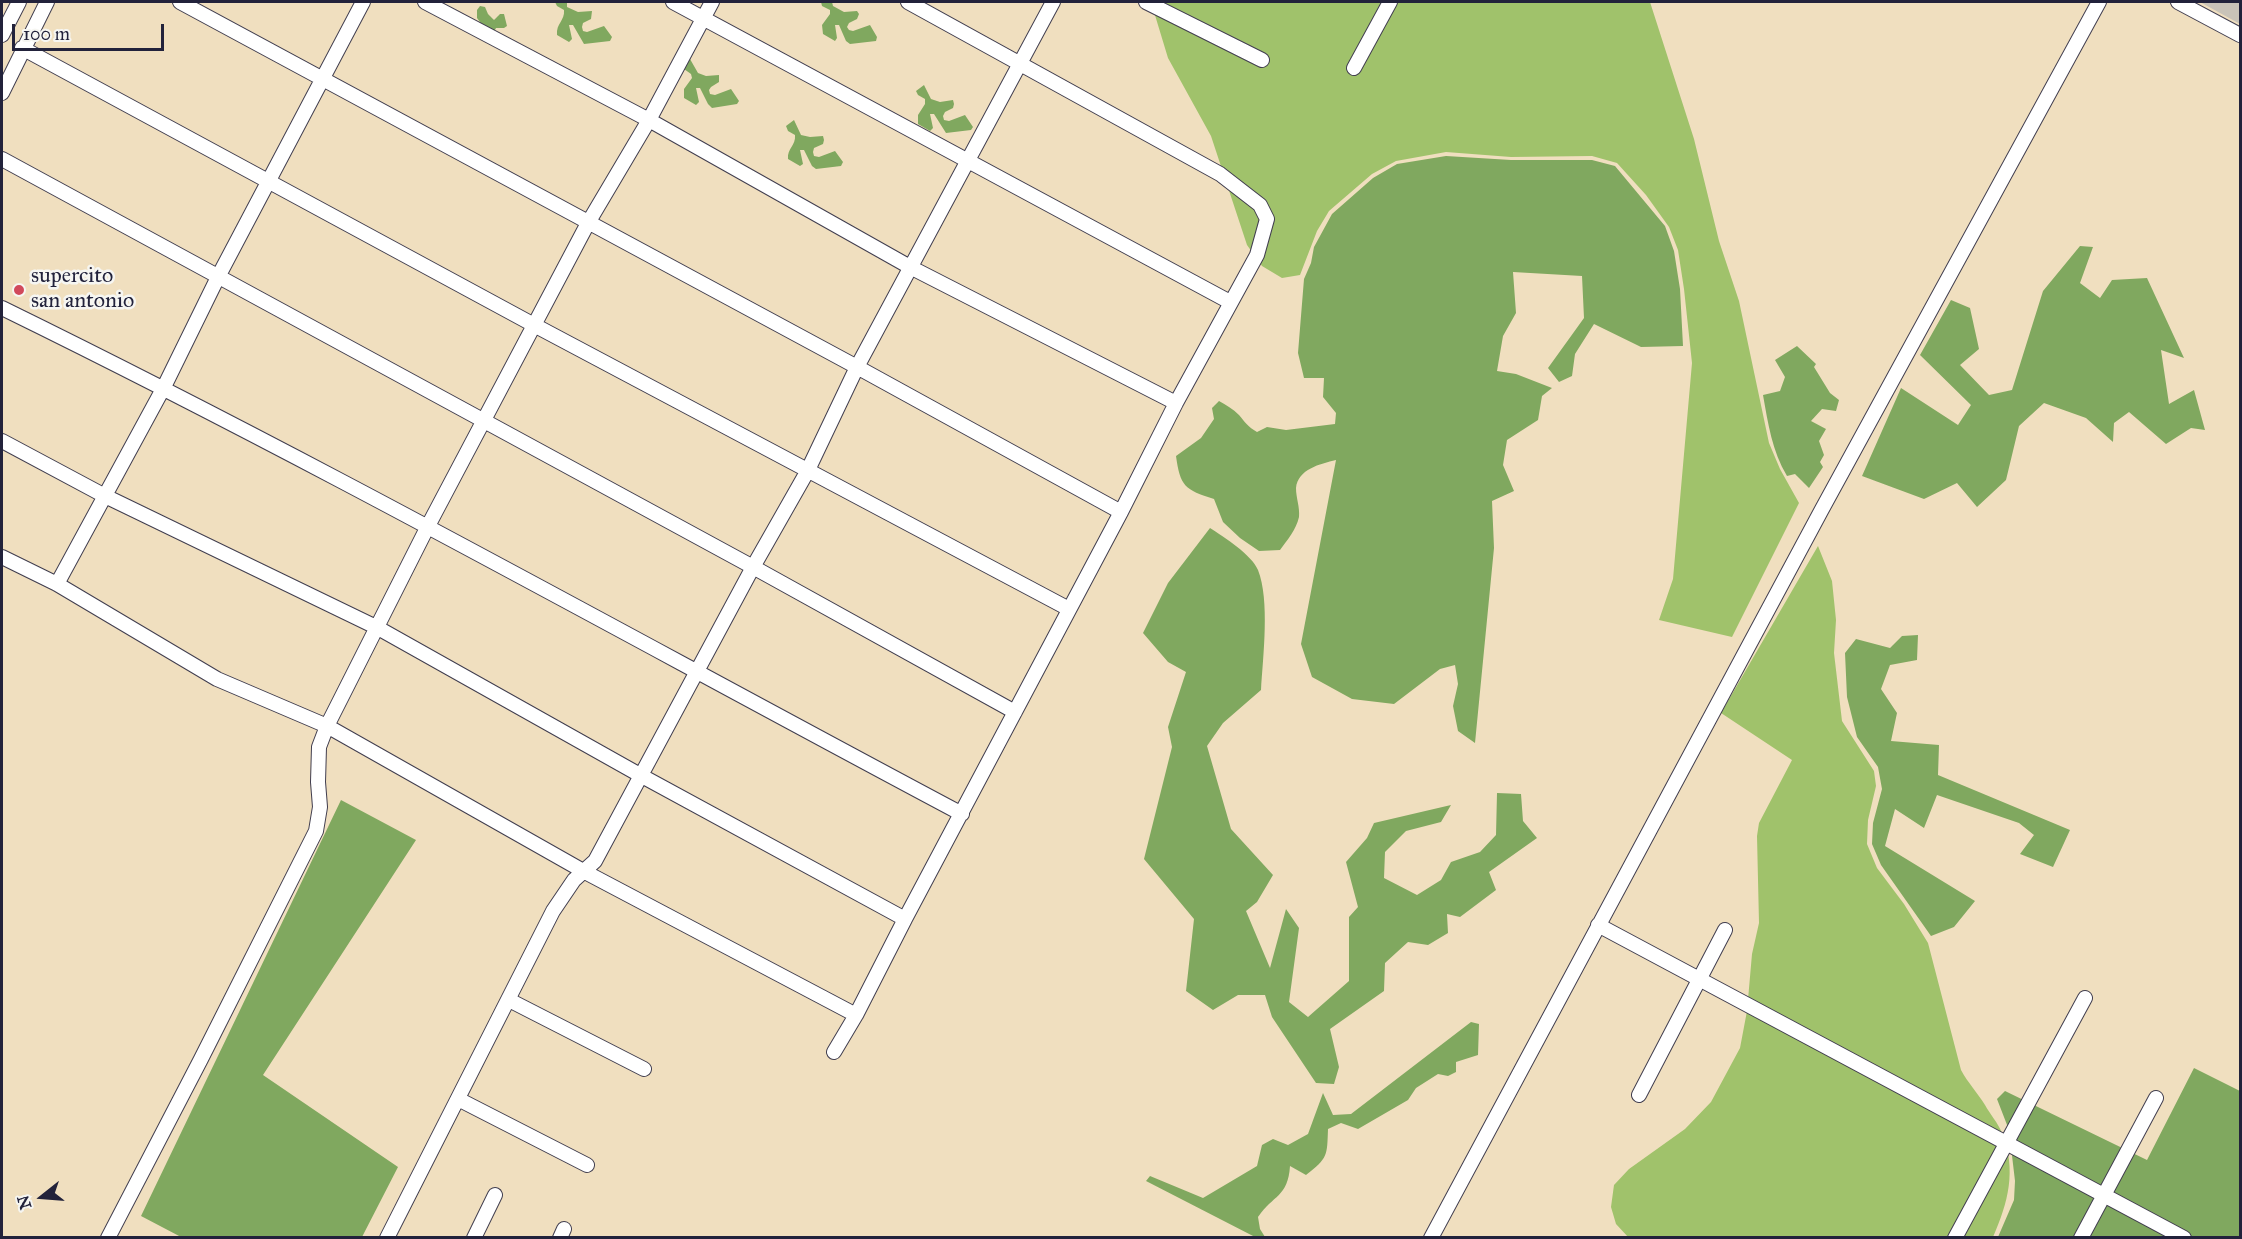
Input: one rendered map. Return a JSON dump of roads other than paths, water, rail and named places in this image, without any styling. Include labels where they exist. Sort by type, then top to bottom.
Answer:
[{"type":"street","points":[[2,93],[22,48],[47,2]]},
{"type":"street","points":[[180,2],[1121,512]]},
{"type":"street","points":[[57,584],[164,387],[218,277],[363,2]]},
{"type":"street","points":[[425,2],[650,120],[910,267],[1176,403]]},
{"type":"street","points":[[673,2],[1230,302]]},
{"type":"street","points":[[108,1238],[316,831],[320,807],[319,747],[327,726],[428,526],[588,223],[650,120],[712,2]]},
{"type":"street","points":[[834,1052],[856,1015],[904,919],[962,814],[1176,403],[1257,255],[1267,219],[1260,205],[1220,174],[1021,62],[908,2]]},
{"type":"street","points":[[387,1238],[553,912],[574,880],[595,861],[753,567],[807,472],[857,367],[1053,2]]},
{"type":"street","points":[[1146,2],[1262,60]]},
{"type":"street","points":[[1354,68],[1389,2]]},
{"type":"street","points":[[1431,1238],[1598,925],[2099,2]]},
{"type":"street","points":[[2178,2],[2241,35]]},
{"type":"street","points":[[16,7],[22,24],[31,31]]},
{"type":"street","points":[[2,35],[16,7]]},
{"type":"street","points":[[22,48],[534,326],[1069,609]]},
{"type":"street","points":[[2,159],[1015,712]]},
{"type":"street","points":[[2,308],[164,387],[428,526],[962,814]]},
{"type":"street","points":[[2,441],[105,496],[378,628],[904,919]]},
{"type":"street","points":[[2,557],[57,584],[217,679],[327,726],[585,872],[856,1015]]},
{"type":"street","points":[[1598,925],[2184,1238]]},
{"type":"street","points":[[1639,1095],[1725,930]]},
{"type":"street","points":[[1955,1238],[2085,998]]},
{"type":"street","points":[[509,1000],[644,1069]]},
{"type":"street","points":[[2081,1238],[2156,1098]]},
{"type":"street","points":[[458,1099],[587,1165]]},
{"type":"street","points":[[474,1238],[495,1195]]},
{"type":"place","name":"supercito san antonio","points":[[19,290]]}]
